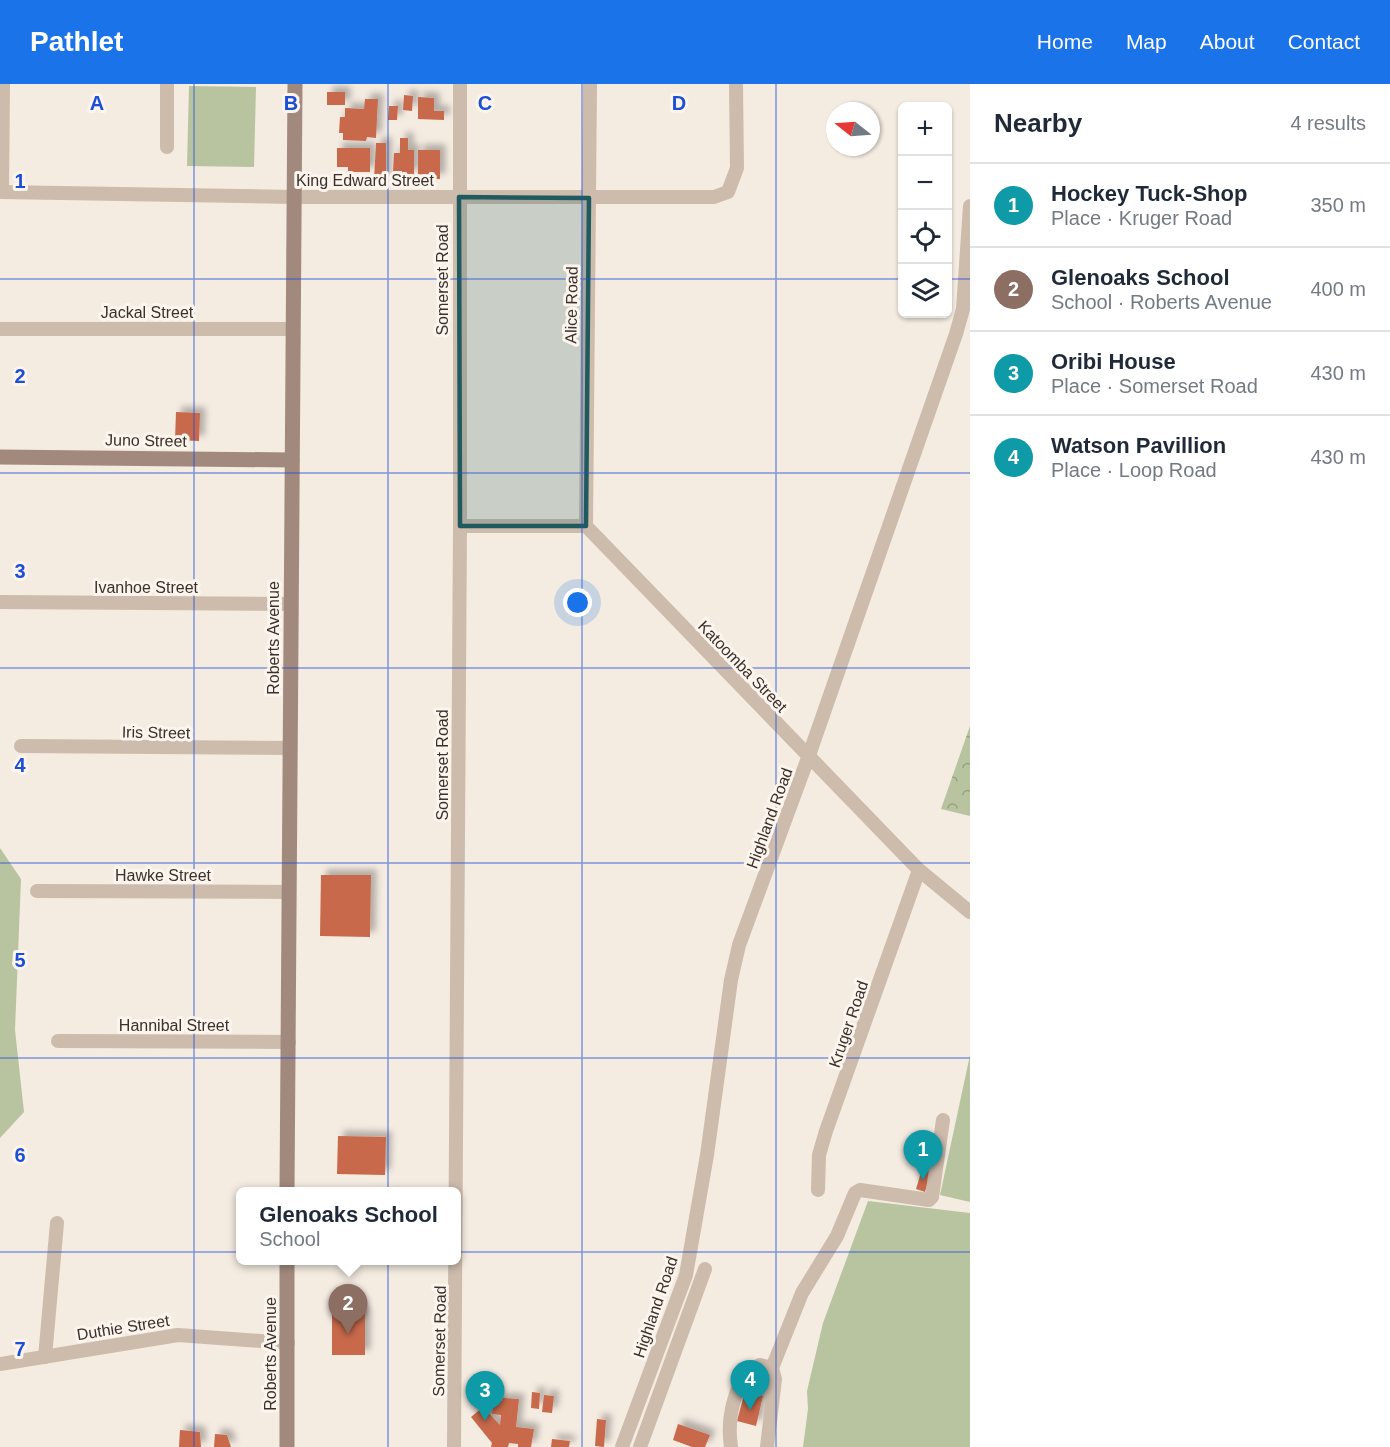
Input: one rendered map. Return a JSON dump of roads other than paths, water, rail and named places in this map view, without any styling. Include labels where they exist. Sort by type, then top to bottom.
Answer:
[{"type":"main road","name":"Roberts Avenue","points":[[287,1187],[295,84]]},
{"type":"main road","name":"Juno Street","points":[[0,457],[292,460]]},
{"type":"main road","name":"Roberts Avenue","points":[[287,1265],[287,1447]]},
{"type":"street","points":[[1,192],[3,84]]},
{"type":"street","points":[[167,84],[167,147]]},
{"type":"street","name":"Somerset Road","points":[[456,1187],[460,84]]},
{"type":"street","name":"Alice Road","points":[[586,526],[590,84]]},
{"type":"street","name":"King Edward Street","points":[[1,192],[293,197],[714,197],[728,192],[737,168],[736,84]]},
{"type":"street","name":"Highland Road","points":[[622,1447],[686,1275],[706,1165],[734,963],[956,334],[963,309],[970,206]]},
{"type":"street","name":"Jackal Street","points":[[0,328],[293,328]]},
{"type":"street","points":[[460,526],[586,526]]},
{"type":"street","name":"Katoomba Street","points":[[586,526],[808,758],[919,870],[970,912]]},
{"type":"street","name":"Ivanhoe Street","points":[[0,603],[291,604]]},
{"type":"street","name":"Iris Street","points":[[21,746],[290,748]]},
{"type":"street","name":"Kruger Road","points":[[818,1190],[819,1155],[826,1131],[919,870]]},
{"type":"street","name":"Hawke Street","points":[[37,891],[289,892]]},
{"type":"street","name":"Hannibal Street","points":[[58,1041],[289,1042]]},
{"type":"street","points":[[767,1447],[776,1378],[772,1368],[802,1293],[837,1236],[855,1193],[860,1190],[929,1200],[932,1197],[943,1120]]},
{"type":"street","points":[[45,1357],[57,1223]]},
{"type":"street","name":"Somerset Road","points":[[454,1447],[455,1265]]},
{"type":"street","name":"Highland Road","points":[[640,1447],[705,1269]]},
{"type":"street","name":"Duthie Street","points":[[0,1365],[178,1335],[288,1343]]},
{"type":"street","points":[[731,1447],[730,1417],[737,1395],[754,1368],[760,1365],[772,1368]]},
{"type":"place","name":"Hockey Tuck-Shop","points":[[923,1180]]},
{"type":"place","name":"Glenoaks School","points":[[348,1334]]},
{"type":"place","name":"Watson Pavillion","points":[[750,1410]]},
{"type":"place","name":"Oribi House","points":[[485,1421]]}]
